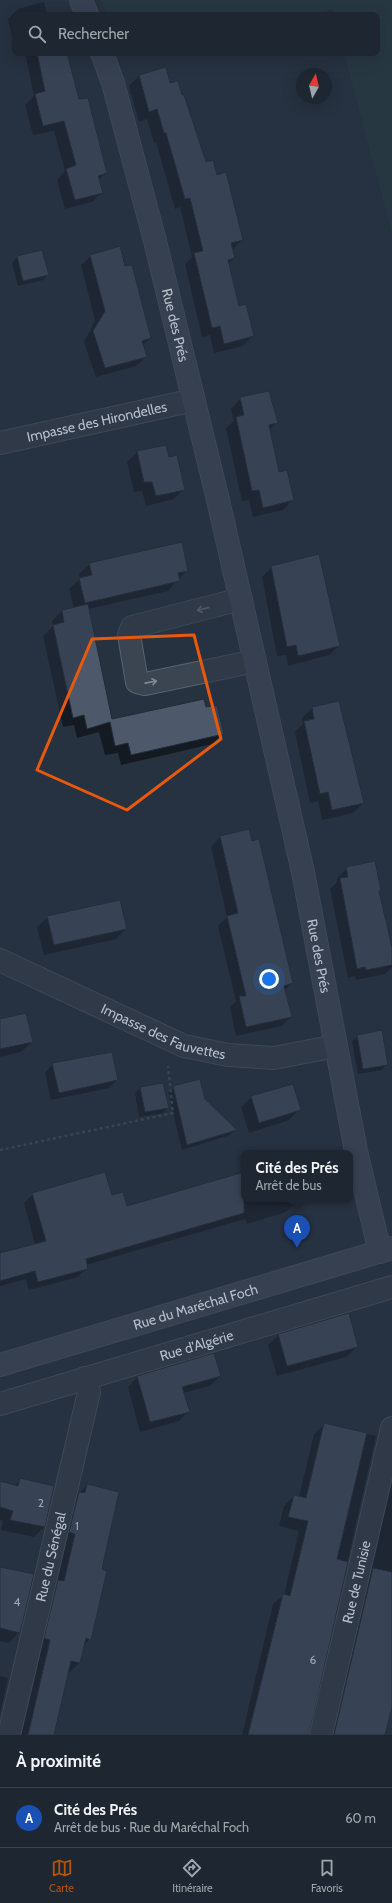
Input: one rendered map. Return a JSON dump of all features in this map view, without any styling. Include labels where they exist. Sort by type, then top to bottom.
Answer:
[{"type":"street","points":[[81,0],[86,12]]},
{"type":"street","name":"Rue des Prés","points":[[103,56],[113,83],[155,241],[194,400],[303,872],[356,1151],[386,1250]]},
{"type":"street","name":"Impasse des Hirondelles","points":[[0,443],[194,400]]},
{"type":"street","points":[[241,599],[132,627],[129,634],[137,682],[145,684],[255,661]]},
{"type":"street","name":"Impasse des Fauvettes","points":[[0,960],[184,1046],[228,1055],[274,1058],[336,1046]]},
{"type":"street","name":"Rue du Maréchal Foch","points":[[0,1365],[386,1250]]},
{"type":"street","name":"Rue d'Algérie","points":[[0,1404],[392,1287]]},
{"type":"street","name":"Rue du Sénégal","points":[[9,1735],[89,1392],[85,1378]]},
{"type":"street","name":"Rue de Tunisie","points":[[321,1735],[392,1428]]},
{"type":"path","points":[[0,1150],[172,1113],[167,1069],[175,1042]]},
{"type":"highlighted area","points":[[194,635],[221,739],[127,810],[37,770],[92,639]]},
{"type":"green space","points":[[100,0],[392,0],[392,233],[345,56],[380,56],[380,12],[333,12],[332,9],[318,12],[106,12]]},
{"type":"building","points":[[38,56],[68,56],[79,99],[88,98],[107,173],[98,176],[103,193],[75,200],[66,169],[76,165],[64,121],[43,126],[35,94],[45,91]]},
{"type":"building","points":[[166,67],[170,83],[178,81],[182,95],[184,95],[206,162],[213,160],[217,175],[226,172],[243,240],[231,243],[235,258],[228,260],[239,306],[246,304],[254,336],[224,344],[220,326],[212,328],[194,253],[203,251],[190,198],[185,199],[166,133],[164,133],[157,109],[149,112],[139,75]]},
{"type":"building","points":[[120,246],[125,266],[132,265],[151,338],[142,341],[147,357],[105,368],[93,331],[105,311],[90,255]]},
{"type":"building","points":[[42,250],[49,275],[23,281],[17,256]]},
{"type":"building","points":[[269,391],[278,423],[269,425],[279,472],[287,470],[294,500],[263,508],[259,490],[252,491],[236,417],[244,415],[240,397]]},
{"type":"building","points":[[166,445],[169,457],[177,455],[185,490],[156,496],[152,482],[144,482],[137,451]]},
{"type":"building","points":[[182,542],[188,571],[178,573],[180,581],[85,603],[79,578],[92,575],[89,563]]},
{"type":"building","points":[[319,554],[340,646],[298,656],[296,645],[287,647],[271,566]]},
{"type":"building","points":[[88,604],[112,719],[204,699],[206,707],[217,705],[224,734],[131,755],[128,743],[115,746],[110,722],[87,729],[84,715],[73,718],[53,625],[64,622],[62,610]]},
{"type":"building","points":[[339,701],[364,803],[332,810],[328,792],[320,794],[304,721],[314,719],[312,707]]},
{"type":"building","points":[[249,829],[252,841],[259,839],[293,983],[284,986],[292,1017],[246,1027],[239,996],[246,996],[227,916],[238,913],[220,836]]},
{"type":"building","points":[[375,861],[381,891],[379,891],[392,947],[392,965],[366,970],[365,967],[357,969],[340,878],[348,877],[346,867]]},
{"type":"building","points":[[120,900],[127,929],[54,945],[47,916]]},
{"type":"building","points":[[26,1013],[33,1042],[0,1049],[0,1019]]},
{"type":"building","points":[[382,1030],[388,1065],[363,1069],[357,1035]]},
{"type":"building","points":[[112,1052],[118,1080],[59,1093],[52,1063]]},
{"type":"building","points":[[200,1079],[205,1099],[237,1130],[187,1145],[173,1086]]},
{"type":"building","points":[[163,1083],[169,1108],[145,1112],[140,1087]]},
{"type":"building","points":[[293,1084],[301,1110],[259,1123],[251,1096]]},
{"type":"building","points":[[105,1172],[112,1195],[123,1192],[127,1206],[241,1173],[241,1202],[244,1202],[244,1213],[86,1259],[88,1269],[38,1282],[35,1271],[0,1281],[0,1253],[46,1241],[32,1193]]},
{"type":"building","points":[[349,1313],[358,1347],[287,1366],[278,1334]]},
{"type":"building","points":[[214,1353],[221,1376],[182,1387],[190,1412],[150,1422],[137,1376]]},
{"type":"building","points":[[324,1423],[367,1433],[337,1559],[348,1562],[309,1735],[248,1735],[283,1594],[290,1596],[308,1521],[288,1517],[294,1495],[306,1498]]},
{"type":"building","points":[[20,1478],[54,1486],[45,1527],[10,1520],[13,1511],[0,1507],[0,1481],[18,1486]]},
{"type":"building","points":[[87,1484],[119,1492],[102,1569],[107,1571],[91,1640],[86,1638],[80,1663],[71,1661],[54,1735],[28,1735],[50,1640],[44,1638],[58,1580],[64,1581],[75,1534],[69,1532],[79,1492],[85,1493]]},
{"type":"building","points":[[0,1567],[34,1574],[20,1633],[0,1628]]},
{"type":"building","points":[[373,1568],[392,1572],[392,1707],[385,1735],[334,1735]]},
{"type":"place","name":"Cité des Prés","points":[[297,1248]]}]
